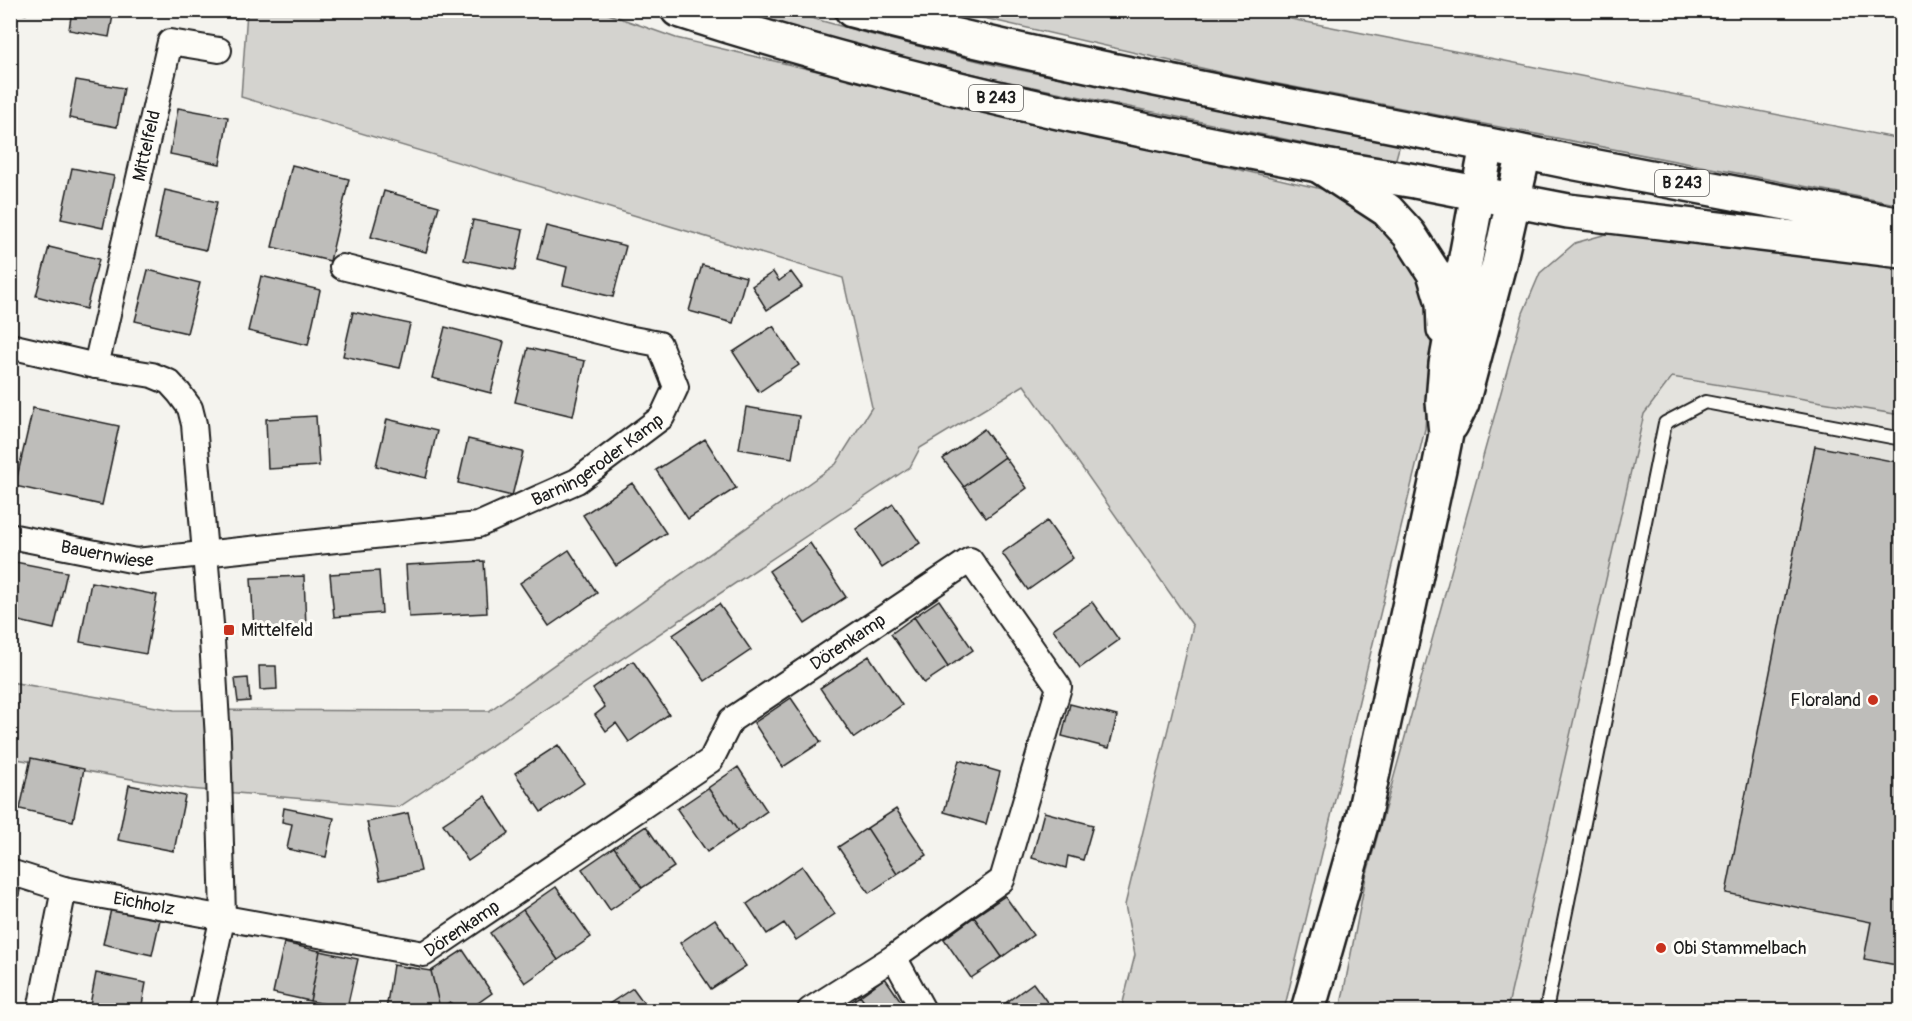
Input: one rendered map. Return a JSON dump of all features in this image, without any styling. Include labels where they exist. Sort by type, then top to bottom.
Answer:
[{"type":"main road","name":"B 243","points":[[678,10],[758,36],[910,77],[1175,138],[1568,211],[1902,251]]},
{"type":"main road","name":"B 243","points":[[852,10],[983,43],[1176,85],[1902,225]]},
{"type":"main road","points":[[1446,434],[1443,402],[1446,364],[1487,145]]},
{"type":"main road","points":[[1308,1011],[1363,818],[1446,434],[1462,403],[1499,264],[1524,153]]},
{"type":"main road","points":[[1318,165],[1387,210],[1415,243],[1434,273],[1443,303],[1446,364]]},
{"type":"street","name":"Mittelfeld","points":[[96,366],[170,42],[219,50]]},
{"type":"street","name":"Barningeroder Kamp","points":[[205,553],[478,525],[577,481],[662,417],[676,387],[659,344],[622,337],[342,267]]},
{"type":"street","points":[[10,346],[96,366],[152,375],[169,382],[190,408],[194,424],[205,553],[218,739],[224,916],[202,1011]]},
{"type":"street","name":"Bauernwiese","points":[[10,536],[136,561],[205,553]]},
{"type":"street","name":"Dörenkamp","points":[[224,916],[424,954],[711,760],[731,720],[970,560],[1059,687],[1002,880],[894,957],[810,1011]]},
{"type":"street","name":"Eichholz","points":[[10,872],[64,889],[224,916]]},
{"type":"street","points":[[40,1011],[64,889]]},
{"type":"street","points":[[894,957],[923,1011]]},
{"type":"lane","points":[[1546,1011],[1665,423],[1705,402],[1902,439]]},
{"type":"shaded area","points":[[247,11],[600,11],[676,38],[1326,190],[1383,221],[1418,266],[1433,314],[1425,429],[1284,1010],[1121,1010],[1135,955],[1125,905],[1193,626],[1024,385],[920,448],[910,467],[399,807],[189,789],[11,758],[10,682],[174,710],[489,711],[836,464],[872,407],[843,278],[241,97]]},
{"type":"shaded area","points":[[737,11],[786,11],[999,66],[1400,144],[1395,162],[995,79],[869,49]]},
{"type":"shaded area","points":[[953,11],[1278,11],[1291,19],[1901,139],[1901,205],[1232,75]]},
{"type":"shaded area","points":[[1617,231],[1901,261],[1901,415],[1672,377],[1644,414],[1507,1010],[1340,1010],[1366,877],[1523,313],[1540,273],[1575,243]]},
{"type":"shaded area","points":[[1672,377],[1901,415],[1901,1010],[1507,1010],[1644,414]]},
{"type":"building","points":[[10,10],[27,10],[26,14]]},
{"type":"building","points":[[72,10],[114,10],[109,37],[69,30]]},
{"type":"building","points":[[10,55],[16,57],[10,81]]},
{"type":"building","points":[[76,80],[124,88],[117,127],[69,118]]},
{"type":"building","points":[[178,108],[228,117],[220,164],[170,154]]},
{"type":"building","points":[[292,165],[349,179],[330,261],[272,247]]},
{"type":"building","points":[[72,168],[114,176],[103,228],[61,219]]},
{"type":"building","points":[[165,190],[217,202],[206,250],[155,239]]},
{"type":"building","points":[[384,191],[439,206],[426,252],[371,237]]},
{"type":"building","points":[[473,220],[523,230],[515,270],[464,260]]},
{"type":"building","points":[[546,226],[626,246],[613,297],[563,285],[567,267],[537,259]]},
{"type":"building","points":[[49,247],[99,259],[86,309],[36,296]]},
{"type":"building","points":[[702,265],[746,277],[733,323],[689,311]]},
{"type":"building","points":[[148,270],[200,283],[187,333],[135,321]]},
{"type":"building","points":[[773,272],[779,281],[791,272],[802,287],[767,310],[752,286]]},
{"type":"building","points":[[261,276],[320,290],[308,345],[248,331]]},
{"type":"building","points":[[353,312],[410,324],[400,368],[343,356]]},
{"type":"building","points":[[773,326],[799,365],[759,392],[733,352]]},
{"type":"building","points":[[445,327],[504,342],[491,393],[432,378]]},
{"type":"building","points":[[528,348],[585,361],[573,416],[515,402]]},
{"type":"building","points":[[746,407],[799,416],[792,458],[739,449]]},
{"type":"building","points":[[33,408],[119,426],[102,505],[15,486]]},
{"type":"building","points":[[316,416],[319,466],[268,469],[266,419]]},
{"type":"building","points":[[387,419],[437,431],[426,478],[376,466]]},
{"type":"building","points":[[984,429],[1005,457],[964,487],[943,459]]},
{"type":"building","points":[[468,439],[523,452],[512,496],[458,483]]},
{"type":"building","points":[[705,439],[736,488],[688,519],[656,470]]},
{"type":"building","points":[[1815,446],[1902,463],[1902,966],[1864,959],[1871,922],[1726,893]]},
{"type":"building","points":[[1005,457],[1027,488],[986,518],[964,487]]},
{"type":"building","points":[[632,483],[666,533],[616,566],[583,515]]},
{"type":"building","points":[[893,504],[920,543],[882,568],[856,529]]},
{"type":"building","points":[[1047,521],[1073,558],[1028,590],[1002,553]]},
{"type":"building","points":[[810,543],[846,597],[805,624],[769,571]]},
{"type":"building","points":[[569,550],[597,593],[549,626],[520,583]]},
{"type":"building","points":[[10,561],[67,572],[54,629],[10,619]]},
{"type":"building","points":[[484,561],[487,613],[409,617],[406,565]]},
{"type":"building","points":[[379,571],[382,613],[334,617],[330,574]]},
{"type":"building","points":[[304,576],[306,627],[254,629],[251,578]]},
{"type":"building","points":[[91,582],[157,595],[146,654],[80,642]]},
{"type":"building","points":[[939,600],[973,650],[948,667],[914,617]]},
{"type":"building","points":[[1092,602],[1119,640],[1080,668],[1053,629]]},
{"type":"building","points":[[719,604],[751,650],[705,681],[673,635]]},
{"type":"building","points":[[914,617],[948,667],[924,683],[891,634]]},
{"type":"building","points":[[869,656],[902,705],[854,738],[820,688]]},
{"type":"building","points":[[633,661],[669,714],[629,742],[616,723],[606,731],[595,715],[605,707],[593,689]]},
{"type":"building","points":[[259,666],[276,666],[277,689],[260,690]]},
{"type":"building","points":[[248,678],[250,701],[238,702],[235,679]]},
{"type":"building","points":[[791,698],[821,742],[783,767],[754,723]]},
{"type":"building","points":[[1070,704],[1117,716],[1109,748],[1062,736]]},
{"type":"building","points":[[558,745],[584,783],[541,812],[515,773]]},
{"type":"building","points":[[31,758],[84,769],[73,821],[20,809]]},
{"type":"building","points":[[959,760],[1000,772],[986,824],[944,812]]},
{"type":"building","points":[[738,767],[767,811],[738,831],[708,788]]},
{"type":"building","points":[[129,785],[185,796],[174,851],[118,840]]},
{"type":"building","points":[[708,788],[738,831],[707,852],[677,809]]},
{"type":"building","points":[[485,796],[509,833],[468,861],[443,824]]},
{"type":"building","points":[[284,808],[334,818],[326,857],[287,849],[292,824],[282,822]]},
{"type":"building","points":[[896,809],[927,855],[897,874],[867,828]]},
{"type":"building","points":[[1044,812],[1093,825],[1083,860],[1068,856],[1066,868],[1032,858]]},
{"type":"building","points":[[408,813],[421,871],[380,880],[367,822]]},
{"type":"building","points":[[646,826],[674,867],[642,888],[614,847]]},
{"type":"building","points":[[867,828],[897,874],[869,893],[838,847]]},
{"type":"building","points":[[614,847],[642,888],[610,910],[582,869]]},
{"type":"building","points":[[802,866],[835,914],[796,940],[784,923],[767,934],[747,904]]},
{"type":"building","points":[[556,887],[591,937],[558,960],[523,910]]},
{"type":"building","points":[[10,888],[20,890],[10,933]]},
{"type":"building","points":[[1005,896],[1033,935],[1002,957],[974,917]]},
{"type":"building","points":[[112,905],[161,915],[152,955],[103,944]]},
{"type":"building","points":[[523,910],[558,960],[525,983],[490,933]]},
{"type":"building","points":[[974,917],[1002,957],[971,978],[944,939]]},
{"type":"building","points":[[715,919],[746,966],[711,989],[680,943]]},
{"type":"building","points":[[284,943],[320,951],[310,1001],[273,993]]},
{"type":"building","points":[[463,950],[492,993],[468,1010],[457,1010],[450,1002],[440,1008],[431,971]]},
{"type":"building","points":[[320,951],[358,959],[347,1008],[310,1001]]},
{"type":"building","points":[[393,965],[431,971],[440,1008],[426,1005],[425,1010],[386,1010]]},
{"type":"building","points":[[96,973],[146,983],[141,1010],[89,1010]]},
{"type":"building","points":[[885,978],[907,1010],[870,1010],[860,996]]},
{"type":"building","points":[[1033,983],[1053,1010],[1013,1010],[1007,1002]]},
{"type":"building","points":[[633,988],[649,1010],[600,1010]]},
{"type":"building","points":[[860,996],[870,1010],[838,1010]]},
{"type":"building","points":[[1007,1002],[1013,1010],[995,1010]]},
{"type":"building","points":[[10,1003],[18,1005],[17,1010],[10,1010]]},
{"type":"place","name":"Mittelfeld","points":[[229,630]]},
{"type":"place","name":"Floraland","points":[[1873,700]]},
{"type":"place","name":"Obi Stammelbach","points":[[1661,948]]}]
